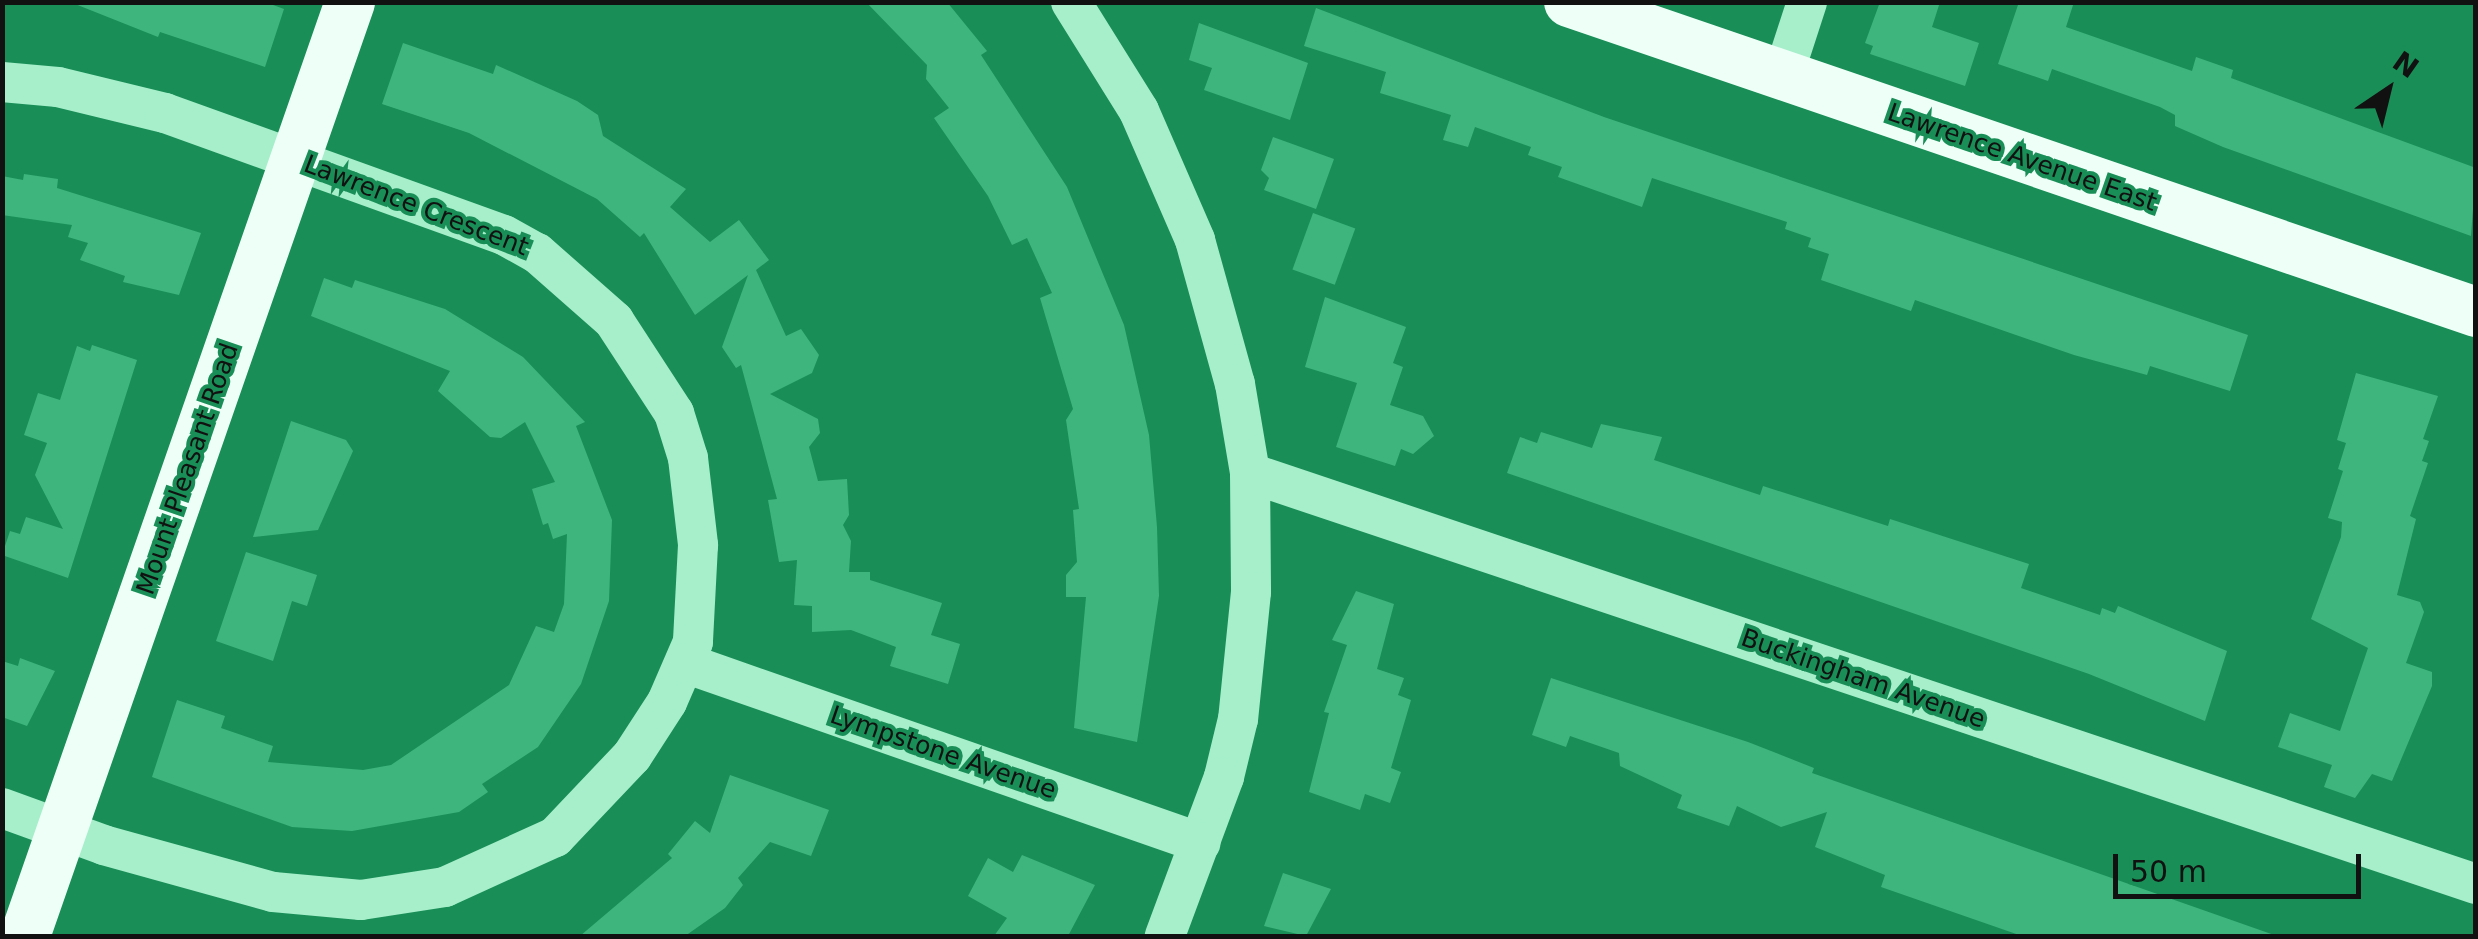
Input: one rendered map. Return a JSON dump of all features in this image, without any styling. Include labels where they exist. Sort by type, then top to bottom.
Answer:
[{"type":"main road","name":"Mount Pleasant Road","points":[[25,936],[350,2]]},
{"type":"main road","name":"Lawrence Avenue East","points":[[1569,2],[2476,312]]},
{"type":"street","points":[[1071,2],[1139,111],[1195,240],[1235,384],[1250,473],[1251,592],[1238,720],[1201,843],[1165,936]]},
{"type":"street","points":[[1784,76],[1807,2]]},
{"type":"street","name":"Lawrence Crescent","points":[[2,82],[109,98],[297,160],[504,235],[560,269],[614,321],[674,413],[688,458],[698,545],[693,642],[632,756],[555,836],[445,887],[317,900],[233,884],[2,808]]},
{"type":"street","name":"Buckingham Avenue","points":[[1250,473],[2476,884]]},
{"type":"street","name":"Lympstone Avenue","points":[[685,663],[1201,843]]},
{"type":"building","points":[[70,2],[265,2],[284,9],[265,67],[160,32],[158,37]]},
{"type":"building","points":[[866,2],[947,2],[987,51],[981,55],[1067,187],[1124,325],[1149,435],[1157,527],[1159,596],[1137,742],[1074,728],[1086,597],[1066,597],[1066,575],[1077,562],[1073,510],[1079,509],[1066,420],[1073,409],[1040,298],[1052,293],[1027,238],[1012,245],[988,196],[934,118],[949,108],[926,79],[927,65]]},
{"type":"building","points":[[1880,2],[1940,2],[1932,27],[1979,43],[1965,86],[1870,54],[1873,46],[1865,43]]},
{"type":"building","points":[[2019,2],[2074,2],[2066,27],[2192,71],[2196,57],[2233,70],[2231,78],[2476,168],[2471,236],[2223,147],[2175,126],[2175,115],[2160,107],[2052,69],[2048,81],[1998,64]]},
{"type":"building","points":[[1316,8],[1604,117],[2248,335],[2230,391],[2150,366],[2147,375],[2074,355],[1915,300],[1911,311],[1821,280],[1829,254],[1808,247],[1811,238],[1785,229],[1787,222],[1652,178],[1642,207],[1558,177],[1562,167],[1528,155],[1531,147],[1475,127],[1468,147],[1443,140],[1451,115],[1380,93],[1386,72],[1304,46]]},
{"type":"building","points":[[1199,23],[1308,63],[1290,120],[1204,90],[1212,68],[1189,60]]},
{"type":"building","points":[[403,43],[493,74],[496,65],[577,101],[598,115],[603,136],[686,189],[670,207],[710,242],[739,220],[769,260],[756,270],[786,336],[801,329],[819,355],[812,373],[770,394],[818,419],[820,433],[809,447],[818,481],[847,479],[849,515],[843,525],[851,541],[849,572],[870,572],[870,580],[942,603],[931,635],[960,644],[948,684],[890,666],[896,647],[851,630],[812,632],[812,606],[794,605],[797,560],[779,562],[768,500],[777,499],[741,365],[736,368],[722,347],[748,275],[695,315],[644,233],[640,237],[597,199],[469,133],[382,104]]},
{"type":"building","points":[[1273,137],[1334,159],[1316,209],[1264,190],[1269,178],[1261,170]]},
{"type":"building","points":[[24,174],[58,179],[57,188],[201,233],[179,295],[123,282],[125,276],[80,260],[88,243],[68,237],[72,225],[2,215],[2,176],[23,180]]},
{"type":"building","points":[[1313,213],[1355,228],[1335,285],[1292,269]]},
{"type":"building","points":[[324,278],[352,288],[355,280],[445,309],[523,357],[585,422],[576,426],[612,520],[609,601],[581,684],[538,747],[482,784],[488,792],[459,812],[352,831],[292,827],[152,777],[177,700],[225,716],[221,728],[273,746],[268,762],[363,770],[391,765],[509,685],[536,626],[554,632],[564,604],[567,534],[553,539],[548,523],[543,525],[532,489],[555,482],[525,422],[501,438],[490,437],[438,391],[450,371],[311,316]]},
{"type":"building","points":[[1325,297],[1406,327],[1393,363],[1403,367],[1390,405],[1423,416],[1434,436],[1413,454],[1401,449],[1395,466],[1336,447],[1357,383],[1305,367]]},
{"type":"building","points":[[92,345],[137,360],[68,578],[2,555],[10,531],[20,534],[26,517],[63,529],[35,475],[47,443],[24,435],[38,393],[60,400],[77,346],[90,351]]},
{"type":"building","points":[[2356,373],[2438,396],[2423,439],[2429,441],[2422,461],[2428,463],[2410,516],[2416,519],[2397,595],[2420,602],[2424,612],[2406,663],[2432,672],[2432,686],[2392,781],[2372,774],[2355,798],[2324,787],[2332,765],[2278,747],[2290,713],[2340,731],[2368,648],[2311,619],[2341,537],[2342,522],[2328,518],[2343,471],[2338,469],[2346,443],[2337,440]]},
{"type":"building","points":[[291,421],[346,440],[353,451],[318,530],[253,537]]},
{"type":"building","points":[[1601,424],[1662,437],[1654,460],[1760,495],[1763,486],[1888,526],[1890,519],[2029,564],[2021,588],[2100,615],[2102,608],[2115,613],[2118,606],[2227,651],[2205,721],[2089,674],[1507,473],[1520,437],[1537,443],[1541,432],[1592,448]]},
{"type":"building","points":[[246,552],[317,575],[307,606],[292,601],[273,661],[216,641]]},
{"type":"building","points":[[1356,591],[1394,604],[1377,669],[1404,678],[1398,695],[1411,700],[1391,768],[1401,772],[1390,803],[1365,794],[1360,810],[1309,792],[1329,713],[1324,712],[1347,645],[1332,640]]},
{"type":"building","points":[[20,658],[55,671],[27,726],[2,717],[2,661],[18,666]]},
{"type":"building","points":[[1551,678],[1748,742],[1814,768],[1812,773],[2277,936],[2022,936],[1881,887],[1885,875],[1815,847],[1827,812],[1781,827],[1737,806],[1729,826],[1677,808],[1682,795],[1620,766],[1619,753],[1570,736],[1566,747],[1532,735]]},
{"type":"building","points":[[730,775],[829,810],[811,856],[770,842],[738,878],[743,885],[725,908],[685,936],[580,936],[672,858],[668,854],[695,821],[710,833]]},
{"type":"building","points":[[1022,855],[1095,885],[1068,936],[994,936],[1007,918],[968,896],[988,858],[1013,872]]},
{"type":"building","points":[[1283,873],[1331,889],[1306,936],[1264,926]]}]
